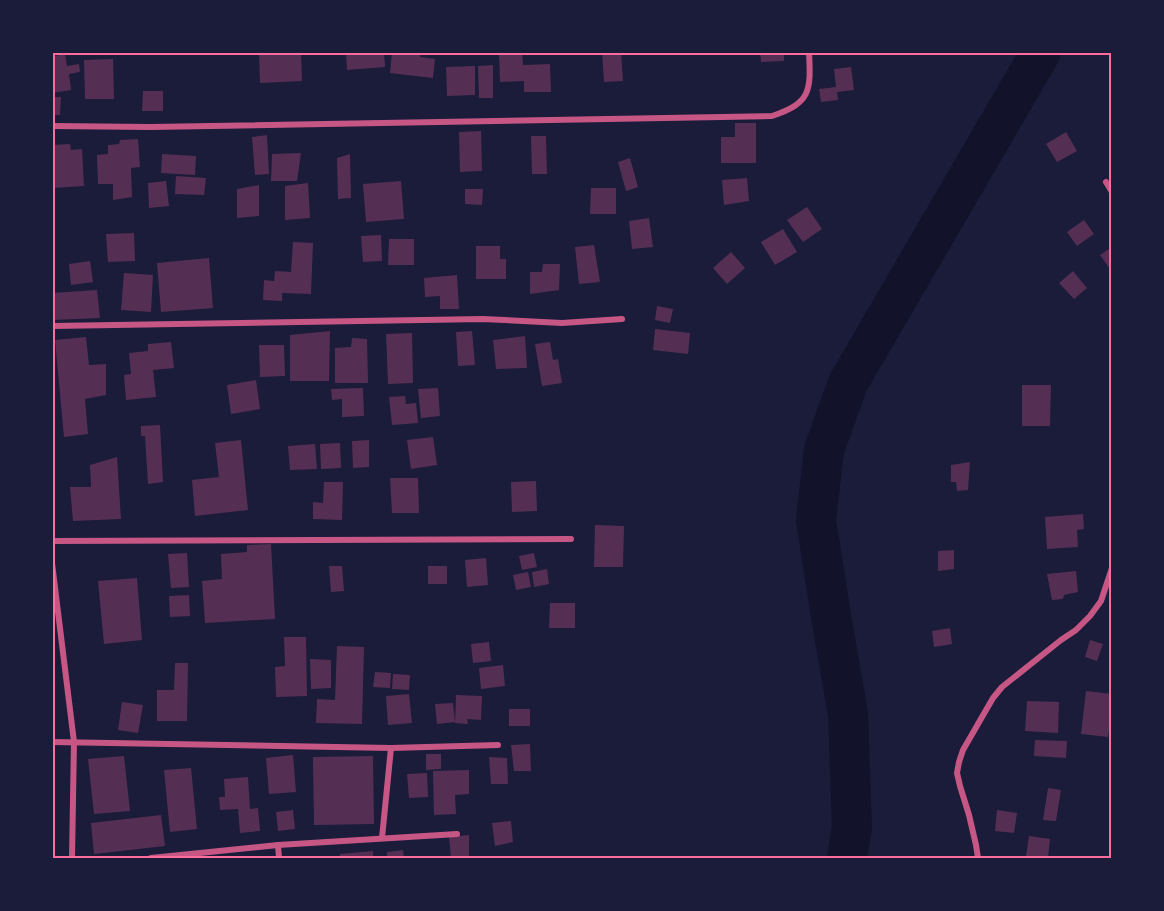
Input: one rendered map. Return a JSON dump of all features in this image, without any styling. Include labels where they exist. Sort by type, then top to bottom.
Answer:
[{"type":"street","points":[[52,126],[163,127],[772,116],[794,107],[805,97],[810,76],[809,52]]},
{"type":"street","points":[[1106,182],[1112,192]]},
{"type":"street","points":[[52,326],[483,319],[562,323],[622,319]]},
{"type":"street","points":[[52,541],[572,539]]},
{"type":"street","points":[[52,563],[74,742],[72,858]]},
{"type":"street","points":[[978,858],[957,773],[963,750],[993,698],[1002,687],[1076,630],[1090,616],[1101,601],[1112,567]]},
{"type":"street","points":[[52,741],[391,748],[498,745]]},
{"type":"street","points":[[382,838],[391,748]]},
{"type":"street","points":[[151,858],[278,845],[457,834]]},
{"type":"street","points":[[278,845],[279,858]]},
{"type":"building","points":[[52,52],[55,52],[55,56],[65,54],[67,66],[79,64],[80,72],[69,74],[71,90],[52,93]]},
{"type":"building","points":[[259,52],[301,52],[302,81],[260,83]]},
{"type":"building","points":[[346,52],[384,52],[385,67],[347,70]]},
{"type":"building","points":[[392,52],[421,52],[420,57],[435,59],[433,78],[390,73]]},
{"type":"building","points":[[499,52],[522,52],[523,65],[550,64],[551,92],[524,92],[524,81],[500,82]]},
{"type":"building","points":[[602,52],[621,52],[623,81],[604,82]]},
{"type":"building","points":[[760,52],[784,52],[784,61],[761,62]]},
{"type":"building","points":[[113,59],[114,99],[85,99],[84,60]]},
{"type":"building","points":[[493,65],[493,98],[479,98],[478,66]]},
{"type":"building","points":[[475,66],[475,95],[447,96],[446,67]]},
{"type":"building","points":[[851,67],[854,90],[837,92],[838,100],[821,102],[819,89],[836,87],[834,69]]},
{"type":"building","points":[[143,91],[163,91],[163,111],[142,111]]},
{"type":"building","points":[[52,97],[61,97],[60,115],[52,115]]},
{"type":"building","points":[[735,123],[756,123],[756,163],[721,163],[721,137],[735,137]]},
{"type":"building","points":[[481,131],[482,171],[460,172],[459,132]]},
{"type":"building","points":[[1066,132],[1077,151],[1057,162],[1046,144]]},
{"type":"building","points":[[267,135],[269,174],[255,175],[252,137]]},
{"type":"building","points":[[531,136],[546,136],[547,174],[532,174]]},
{"type":"building","points":[[138,139],[140,167],[131,168],[132,197],[113,200],[113,184],[98,184],[97,155],[108,154],[108,145],[119,144],[120,140]]},
{"type":"building","points":[[70,144],[71,150],[82,149],[84,186],[53,188],[52,145]]},
{"type":"building","points":[[301,153],[297,181],[271,181],[272,154]]},
{"type":"building","points":[[162,154],[196,156],[195,175],[161,173]]},
{"type":"building","points":[[350,154],[351,198],[338,199],[337,158]]},
{"type":"building","points":[[630,158],[638,187],[626,191],[618,162]]},
{"type":"building","points":[[176,176],[206,178],[204,195],[175,194]]},
{"type":"building","points":[[747,178],[749,201],[724,205],[722,180]]},
{"type":"building","points":[[166,181],[169,206],[149,208],[148,183]]},
{"type":"building","points":[[401,181],[404,219],[366,222],[363,184]]},
{"type":"building","points":[[308,183],[310,218],[285,220],[285,186]]},
{"type":"building","points":[[259,185],[259,216],[237,218],[237,189]]},
{"type":"building","points":[[591,188],[616,188],[616,214],[590,214]]},
{"type":"building","points":[[465,189],[483,189],[482,205],[465,204]]},
{"type":"building","points":[[807,207],[822,229],[803,242],[787,220]]},
{"type":"building","points":[[649,218],[653,247],[632,249],[629,221]]},
{"type":"building","points":[[1084,220],[1094,234],[1077,246],[1067,232]]},
{"type":"building","points":[[783,229],[797,252],[775,265],[761,242]]},
{"type":"building","points":[[134,233],[135,261],[108,262],[106,234]]},
{"type":"building","points":[[381,235],[382,261],[363,262],[361,236]]},
{"type":"building","points":[[389,239],[414,239],[414,265],[388,265]]},
{"type":"building","points":[[293,242],[313,243],[311,294],[282,293],[282,301],[263,300],[264,280],[274,281],[275,271],[291,272]]},
{"type":"building","points":[[594,245],[600,282],[579,284],[575,247]]},
{"type":"building","points":[[476,246],[500,246],[500,259],[506,259],[506,279],[476,279]]},
{"type":"building","points":[[1112,247],[1112,272],[1100,255]]},
{"type":"building","points":[[731,252],[745,268],[727,284],[713,268]]},
{"type":"building","points":[[209,258],[213,308],[161,312],[157,263]]},
{"type":"building","points":[[90,261],[93,282],[71,285],[69,264]]},
{"type":"building","points":[[543,264],[560,264],[559,290],[530,294],[530,272],[542,272]]},
{"type":"building","points":[[1073,271],[1087,288],[1074,299],[1059,283]]},
{"type":"building","points":[[124,273],[153,275],[151,312],[121,310]]},
{"type":"building","points":[[457,275],[459,309],[440,309],[440,296],[425,297],[424,278]]},
{"type":"building","points":[[97,290],[100,318],[53,320],[52,293]]},
{"type":"building","points":[[657,306],[673,309],[670,323],[655,320]]},
{"type":"building","points":[[655,329],[690,333],[688,354],[653,350]]},
{"type":"building","points":[[330,331],[329,381],[290,381],[290,335]]},
{"type":"building","points":[[472,331],[475,365],[458,366],[456,332]]},
{"type":"building","points":[[412,333],[413,383],[388,384],[386,334]]},
{"type":"building","points":[[525,336],[527,368],[496,369],[493,340]]},
{"type":"building","points":[[86,337],[89,365],[106,364],[106,395],[85,399],[88,434],[64,437],[55,340]]},
{"type":"building","points":[[352,338],[367,339],[368,383],[335,383],[335,348],[351,347]]},
{"type":"building","points":[[171,342],[174,368],[153,370],[156,397],[126,400],[124,375],[131,374],[129,353],[148,351],[148,344]]},
{"type":"building","points":[[550,342],[553,360],[558,359],[562,383],[542,386],[535,344]]},
{"type":"building","points":[[259,345],[284,345],[285,376],[260,377]]},
{"type":"building","points":[[256,380],[260,409],[231,414],[227,385]]},
{"type":"building","points":[[1022,385],[1051,385],[1050,426],[1022,426]]},
{"type":"building","points":[[363,388],[364,416],[342,417],[342,399],[332,400],[331,389]]},
{"type":"building","points":[[438,388],[440,416],[421,418],[418,389]]},
{"type":"building","points":[[405,396],[406,404],[416,403],[418,423],[392,425],[389,397]]},
{"type":"building","points":[[160,425],[163,482],[148,484],[145,436],[141,436],[141,426]]},
{"type":"building","points":[[433,437],[437,465],[411,469],[407,440]]},
{"type":"building","points":[[241,440],[248,510],[195,516],[192,480],[219,477],[215,443]]},
{"type":"building","points":[[369,440],[369,467],[353,468],[352,441]]},
{"type":"building","points":[[340,443],[341,468],[321,469],[320,444]]},
{"type":"building","points":[[315,444],[317,469],[290,470],[288,446]]},
{"type":"building","points":[[117,457],[121,519],[73,521],[70,487],[91,487],[90,465]]},
{"type":"building","points":[[970,462],[968,490],[957,491],[956,482],[951,482],[951,465]]},
{"type":"building","points":[[390,478],[418,478],[419,513],[392,513]]},
{"type":"building","points":[[536,481],[537,511],[512,512],[511,482]]},
{"type":"building","points":[[324,482],[343,482],[342,520],[313,519],[313,502],[323,503]]},
{"type":"building","points":[[1083,514],[1084,529],[1077,530],[1078,547],[1047,549],[1045,517]]},
{"type":"building","points":[[595,525],[624,526],[623,567],[594,567]]},
{"type":"building","points":[[271,544],[275,619],[205,623],[202,581],[222,579],[221,554],[247,552],[247,545]]},
{"type":"building","points":[[954,550],[954,569],[938,571],[938,551]]},
{"type":"building","points":[[187,553],[189,587],[171,588],[168,554]]},
{"type":"building","points":[[534,553],[537,567],[522,570],[519,556]]},
{"type":"building","points":[[486,558],[488,585],[467,587],[465,560]]},
{"type":"building","points":[[329,566],[342,566],[344,591],[331,592]]},
{"type":"building","points":[[428,566],[447,566],[447,584],[428,584]]},
{"type":"building","points":[[547,569],[549,584],[534,587],[532,572]]},
{"type":"building","points":[[1076,571],[1078,592],[1064,595],[1063,599],[1052,600],[1047,574]]},
{"type":"building","points":[[528,572],[531,587],[516,590],[513,575]]},
{"type":"building","points":[[137,578],[142,640],[104,644],[98,581]]},
{"type":"building","points":[[189,595],[190,616],[170,617],[169,596]]},
{"type":"building","points":[[550,603],[575,603],[575,628],[549,628]]},
{"type":"building","points":[[950,628],[952,644],[934,647],[932,631]]},
{"type":"building","points":[[284,637],[306,637],[307,696],[276,697],[275,667],[285,666]]},
{"type":"building","points":[[1090,640],[1103,644],[1097,661],[1085,657]]},
{"type":"building","points":[[489,642],[491,661],[473,663],[471,644]]},
{"type":"building","points":[[337,646],[364,647],[362,724],[316,723],[317,699],[335,700]]},
{"type":"building","points":[[310,659],[331,660],[331,688],[311,689]]},
{"type":"building","points":[[175,663],[188,663],[187,721],[157,721],[157,690],[174,690]]},
{"type":"building","points":[[503,665],[505,686],[481,689],[479,668]]},
{"type":"building","points":[[375,672],[391,673],[390,688],[373,687]]},
{"type":"building","points":[[393,674],[410,675],[409,690],[392,689]]},
{"type":"building","points":[[1086,691],[1112,694],[1108,737],[1081,734]]},
{"type":"building","points":[[409,694],[412,723],[388,725],[386,696]]},
{"type":"building","points":[[456,695],[482,696],[481,720],[467,719],[468,724],[455,723]]},
{"type":"building","points":[[1027,701],[1059,702],[1058,733],[1025,731]]},
{"type":"building","points":[[122,702],[143,705],[138,733],[118,730]]},
{"type":"building","points":[[453,703],[455,722],[437,724],[435,704]]},
{"type":"building","points":[[509,709],[530,709],[530,726],[509,726]]},
{"type":"building","points":[[1035,740],[1067,741],[1066,758],[1034,756]]},
{"type":"building","points":[[530,744],[531,771],[514,771],[511,745]]},
{"type":"building","points":[[426,754],[441,754],[441,769],[426,770]]},
{"type":"building","points":[[293,755],[296,792],[269,794],[266,758]]},
{"type":"building","points":[[124,756],[130,811],[94,814],[88,759]]},
{"type":"building","points":[[373,756],[374,824],[314,825],[313,757]]},
{"type":"building","points":[[489,757],[507,758],[508,784],[491,784]]},
{"type":"building","points":[[191,768],[197,829],[170,832],[164,770]]},
{"type":"building","points":[[469,770],[469,794],[455,795],[456,814],[434,815],[433,771]]},
{"type":"building","points":[[427,773],[428,797],[409,798],[407,774]]},
{"type":"building","points":[[248,777],[250,809],[258,808],[260,831],[240,833],[238,809],[220,810],[219,797],[225,797],[224,779]]},
{"type":"building","points":[[1048,788],[1061,790],[1056,821],[1043,820]]},
{"type":"building","points":[[293,810],[295,829],[278,831],[276,812]]},
{"type":"building","points":[[997,810],[1017,813],[1014,833],[995,831]]},
{"type":"building","points":[[161,815],[165,846],[94,854],[91,823]]},
{"type":"building","points":[[511,821],[513,842],[495,846],[492,823]]},
{"type":"building","points":[[469,835],[469,858],[451,858],[449,837]]},
{"type":"building","points":[[1029,836],[1050,839],[1048,858],[1026,856]]},
{"type":"building","points":[[403,850],[404,858],[387,858],[387,852]]},
{"type":"building","points":[[373,851],[373,858],[340,858],[340,854]]},
{"type":"waterway","points":[[847,858],[852,827],[848,714],[816,520],[824,450],[848,383],[1041,52]]}]
